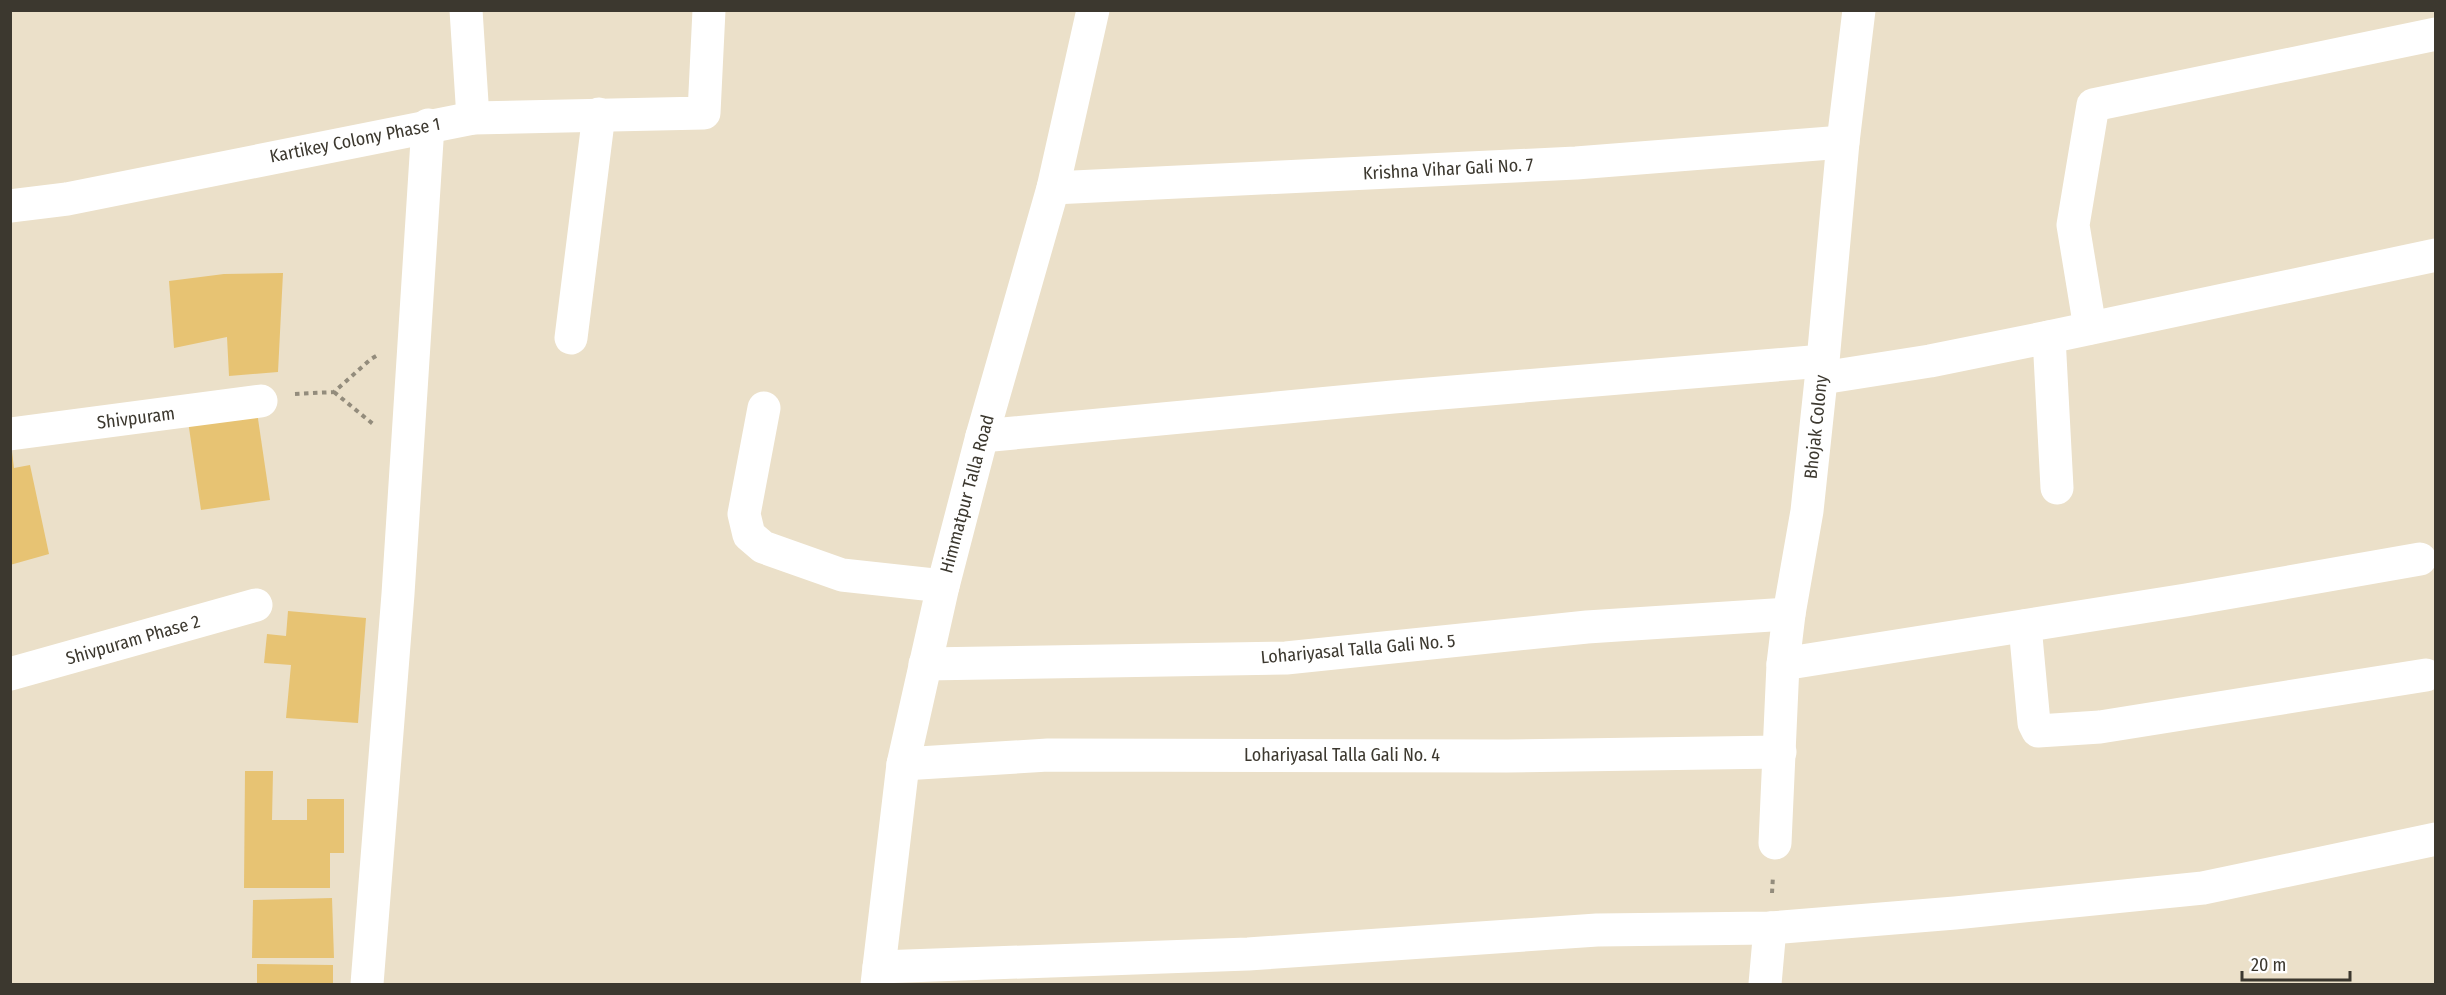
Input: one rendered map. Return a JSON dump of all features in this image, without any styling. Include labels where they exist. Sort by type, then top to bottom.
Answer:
[{"type":"street","points":[[466,10],[473,118]]},
{"type":"street","name":"Kartikey Colony Phase 1","points":[[10,206],[67,199],[428,125],[473,118],[704,113],[710,10]]},
{"type":"street","name":"Himmatpur Talla Road","points":[[878,976],[903,764],[942,586],[1053,188],[1093,10]]},
{"type":"street","name":"Bhojak Colony","points":[[1775,843],[1783,664],[1789,614],[1807,511],[1823,370],[1843,142],[1859,10]]},
{"type":"street","points":[[2090,328],[2073,225],[2093,105],[2436,34]]},
{"type":"street","points":[[571,338],[599,114]]},
{"type":"street","points":[[367,984],[397,606],[428,125]]},
{"type":"street","name":"Krishna Vihar Gali No. 7","points":[[1053,188],[1576,163],[1843,142]]},
{"type":"street","points":[[982,436],[1393,397],[1823,370],[1930,361],[2436,255]]},
{"type":"street","points":[[2049,337],[2057,488]]},
{"type":"street","name":"Shivpuram","points":[[10,434],[261,401]]},
{"type":"street","points":[[764,408],[744,514],[749,535],[763,547],[842,574],[942,586]]},
{"type":"street","points":[[1783,664],[2025,626],[2420,559]]},
{"type":"street","name":"Shivpuram Phase 2","points":[[10,674],[256,605]]},
{"type":"street","name":"Lohariyasal Talla Gali No. 5","points":[[926,664],[1286,658],[1587,627],[1789,614]]},
{"type":"street","points":[[2025,626],[2034,723],[2037,731],[2100,727],[2426,675]]},
{"type":"street","name":"Lohariyasal Talla Gali No. 4","points":[[903,764],[1048,755],[1507,756],[1780,752]]},
{"type":"street","points":[[878,976],[1597,930],[1770,928],[1955,913],[2203,888],[2436,839]]},
{"type":"street","points":[[1765,984],[1770,928]]},
{"type":"path","points":[[407,453],[334,392],[371,358],[414,338]]},
{"type":"path","points":[[1770,928],[1775,843]]},
{"type":"building","points":[[283,273],[278,372],[229,376],[227,337],[174,348],[169,281],[224,274]]},
{"type":"building","points":[[257,412],[270,500],[201,510],[188,421]]},
{"type":"building","points":[[12,452],[14,468],[30,465],[49,554],[10,565]]},
{"type":"building","points":[[288,611],[366,618],[358,723],[286,718],[291,665],[264,663],[267,634],[286,636]]},
{"type":"building","points":[[245,771],[273,771],[272,820],[307,820],[307,799],[344,799],[344,853],[330,853],[330,888],[244,888]]},
{"type":"building","points":[[332,898],[334,958],[252,958],[253,900]]},
{"type":"building","points":[[257,964],[333,965],[333,984],[257,984]]}]
